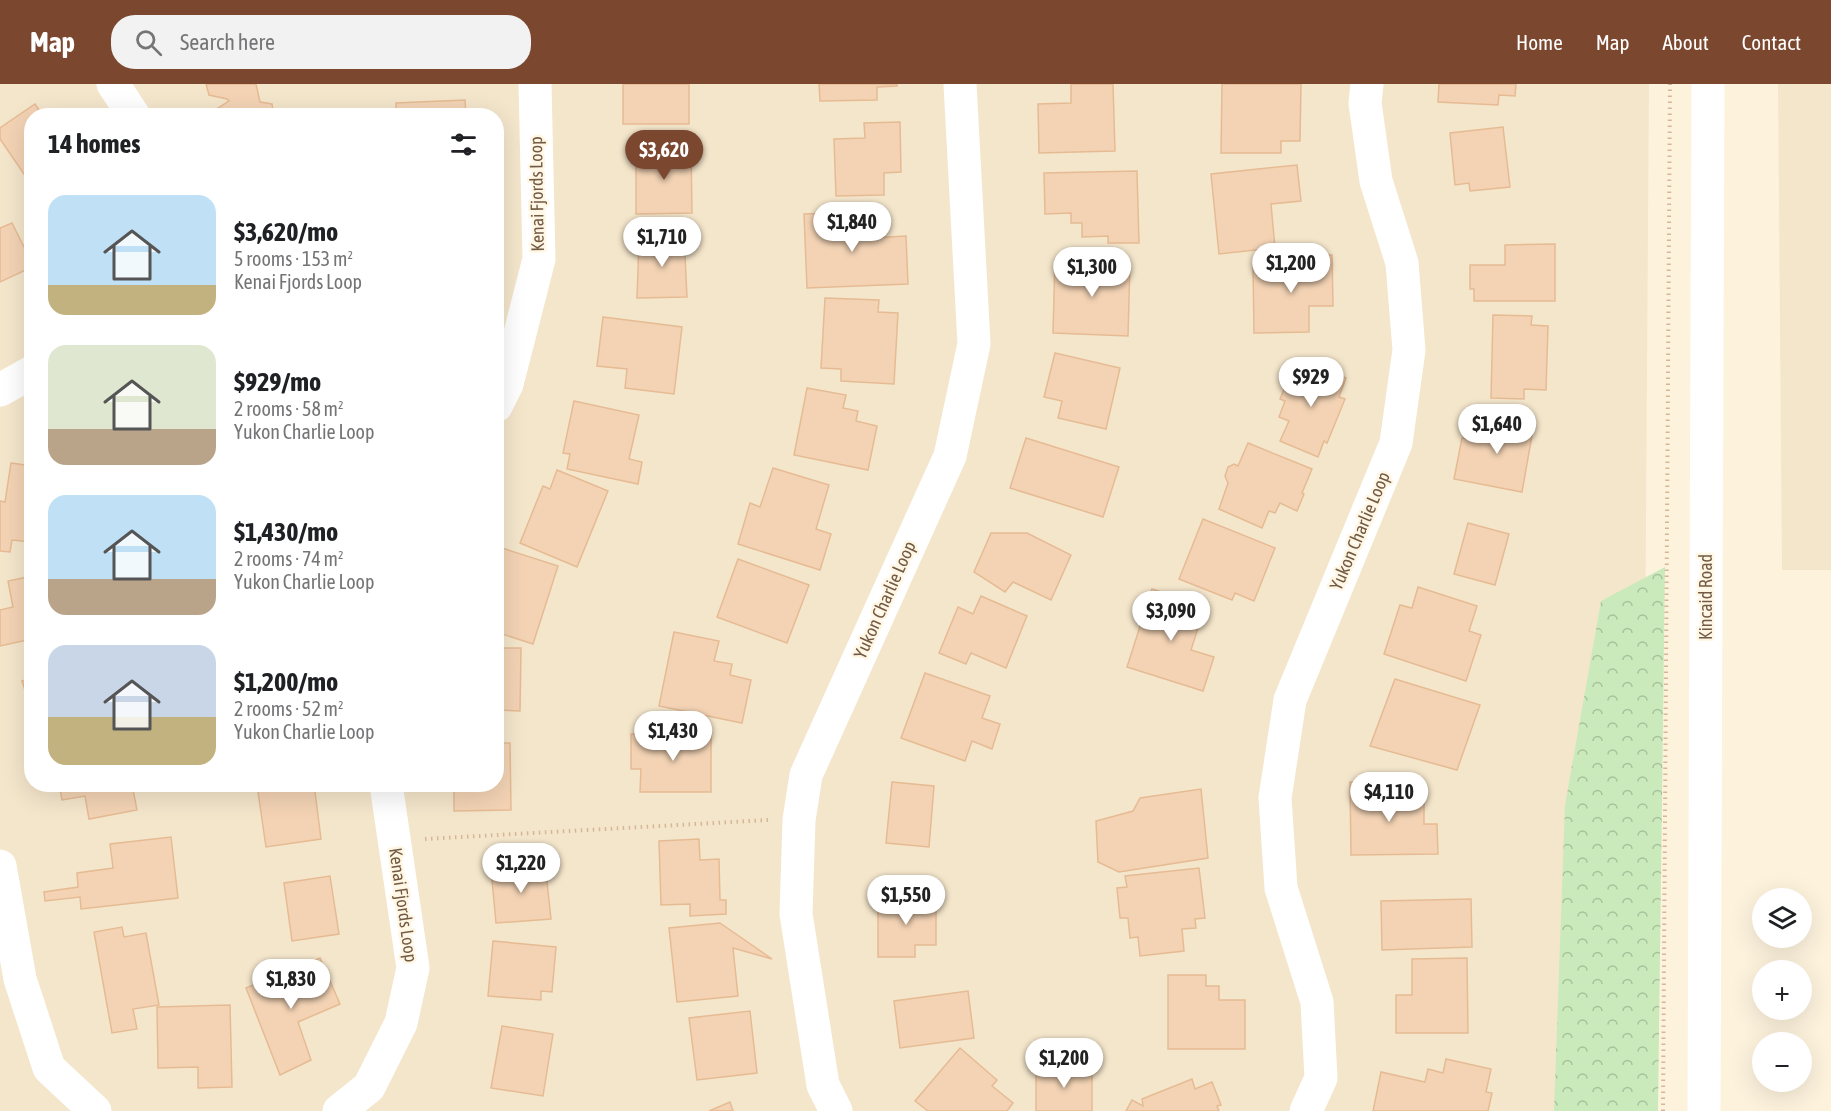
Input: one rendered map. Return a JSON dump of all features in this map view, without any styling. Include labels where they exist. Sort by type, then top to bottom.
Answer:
[{"type":"street","points":[[113,84],[129,108]]},
{"type":"street","name":"Kenai Fjords Loop","points":[[504,390],[539,259],[535,84]]},
{"type":"street","name":"Yukon Charlie Loop","points":[[836,1111],[823,1085],[796,914],[799,820],[806,775],[950,456],[975,344],[960,84]]},
{"type":"street","name":"Yukon Charlie Loop","points":[[1306,1111],[1321,1078],[1317,1002],[1281,888],[1275,798],[1290,700],[1396,443],[1409,350],[1402,263],[1376,182],[1365,103],[1367,84]]},
{"type":"street","name":"Kincaid Road","points":[[1704,1111],[1708,84]]},
{"type":"street","points":[[0,390],[24,376]]},
{"type":"street","name":"Kenai Fjords Loop","points":[[339,1111],[369,1087],[401,1023],[412,968],[387,792]]},
{"type":"street","points":[[0,866],[20,980],[49,1068],[94,1111]]},
{"type":"path","points":[[1663,1111],[1670,84]]},
{"type":"path","points":[[394,842],[799,820]]},
{"type":"shaded area","points":[[0,84],[1649,84],[1642,1111],[0,1111]]},
{"type":"shaded area","points":[[1778,84],[1831,84],[1831,570],[1782,570]]},
{"type":"green space","points":[[1665,567],[1658,1111],[1554,1111],[1565,805],[1601,601]]},
{"type":"building","points":[[206,84],[256,84],[260,102],[272,104],[273,108],[218,108],[229,101],[209,95]]},
{"type":"building","points":[[623,84],[689,84],[689,124],[623,124]]},
{"type":"building","points":[[819,84],[897,84],[897,86],[877,87],[877,100],[820,101]]},
{"type":"building","points":[[1071,84],[1113,84],[1115,151],[1039,153],[1038,104],[1071,103]]},
{"type":"building","points":[[1222,84],[1301,84],[1300,141],[1281,141],[1281,153],[1221,153]]},
{"type":"building","points":[[1439,84],[1516,84],[1515,96],[1499,95],[1498,105],[1438,102]]},
{"type":"building","points":[[465,100],[466,108],[396,108],[396,103]]},
{"type":"building","points":[[24,112],[24,174],[0,139],[0,128]]},
{"type":"building","points":[[900,122],[901,172],[884,173],[884,195],[836,196],[834,139],[865,138],[864,123]]},
{"type":"building","points":[[1503,127],[1510,187],[1470,191],[1469,183],[1455,185],[1450,133]]},
{"type":"building","points":[[691,147],[692,213],[636,214],[636,148]]},
{"type":"building","points":[[1297,165],[1301,201],[1271,204],[1275,248],[1219,254],[1211,174]]},
{"type":"building","points":[[1137,171],[1139,243],[1108,243],[1108,236],[1082,237],[1082,223],[1071,223],[1071,213],[1045,214],[1044,173]]},
{"type":"building","points":[[870,212],[871,238],[906,236],[908,284],[807,288],[804,214]]},
{"type":"building","points":[[12,223],[24,247],[24,271],[0,282],[0,228]]},
{"type":"building","points":[[684,236],[687,297],[637,298],[639,240]]},
{"type":"building","points":[[1555,244],[1555,301],[1474,301],[1474,289],[1470,289],[1470,265],[1505,265],[1505,245]]},
{"type":"building","points":[[1332,255],[1333,306],[1309,306],[1309,332],[1254,333],[1253,267],[1292,267],[1291,256]]},
{"type":"building","points":[[1055,260],[1130,262],[1128,336],[1053,333]]},
{"type":"building","points":[[825,298],[879,300],[878,312],[898,313],[894,384],[841,381],[841,369],[821,368]]},
{"type":"building","points":[[1493,315],[1532,316],[1531,325],[1548,326],[1546,390],[1524,389],[1524,399],[1491,398]]},
{"type":"building","points":[[603,317],[682,327],[674,394],[625,388],[627,369],[597,366]]},
{"type":"building","points":[[1055,353],[1120,368],[1106,429],[1058,418],[1062,401],[1044,397]]},
{"type":"building","points":[[1304,361],[1346,378],[1339,397],[1345,399],[1327,443],[1324,441],[1318,457],[1280,441],[1289,421],[1279,417],[1285,401],[1280,399],[1289,378],[1293,380],[1297,378]]},
{"type":"building","points":[[807,388],[846,395],[843,408],[858,411],[856,421],[877,426],[868,470],[794,455]]},
{"type":"building","points":[[574,401],[639,415],[629,459],[642,462],[638,484],[567,469],[570,454],[563,453]]},
{"type":"building","points":[[1486,415],[1534,424],[1522,492],[1454,479],[1462,438],[1481,441]]},
{"type":"building","points":[[1026,438],[1119,467],[1103,517],[1010,488]]},
{"type":"building","points":[[1248,443],[1312,469],[1297,511],[1280,503],[1275,513],[1269,511],[1262,528],[1219,509],[1228,483],[1225,476],[1228,467],[1234,464],[1238,466]]},
{"type":"building","points":[[11,463],[24,465],[24,541],[12,540],[10,552],[0,551],[0,501],[5,502]]},
{"type":"building","points":[[773,468],[829,485],[816,529],[831,534],[820,570],[738,544],[750,503],[760,507]]},
{"type":"building","points":[[557,470],[608,491],[577,567],[520,543],[543,486],[550,489]]},
{"type":"building","points":[[1203,519],[1275,548],[1254,601],[1235,593],[1232,600],[1179,579]]},
{"type":"building","points":[[1468,523],[1509,534],[1495,585],[1454,574]]},
{"type":"building","points":[[991,533],[1027,533],[1071,555],[1051,600],[1013,582],[1005,592],[974,572]]},
{"type":"building","points":[[504,549],[558,566],[533,644],[504,635]]},
{"type":"building","points":[[738,559],[809,585],[787,643],[717,617]]},
{"type":"building","points":[[24,578],[24,641],[0,646],[0,610],[13,607],[8,581]]},
{"type":"building","points":[[1418,587],[1477,606],[1469,631],[1481,635],[1466,681],[1384,654],[1400,605],[1412,608]]},
{"type":"building","points":[[1152,589],[1205,606],[1191,650],[1214,657],[1203,691],[1127,667]]},
{"type":"building","points":[[981,596],[1027,616],[1006,668],[971,653],[966,664],[939,653],[958,607],[973,614]]},
{"type":"building","points":[[674,632],[719,641],[714,661],[732,664],[730,675],[751,680],[742,723],[659,706]]},
{"type":"building","points":[[504,648],[521,648],[520,711],[504,710]]},
{"type":"building","points":[[925,673],[990,696],[982,718],[1000,724],[992,749],[972,741],[965,761],[901,738]]},
{"type":"building","points":[[1395,679],[1480,705],[1457,770],[1370,746]]},
{"type":"building","points":[[631,734],[711,734],[711,792],[640,792],[641,769],[631,769]]},
{"type":"building","points":[[504,743],[510,743],[511,810],[454,811],[454,792],[504,792]]},
{"type":"building","points":[[1381,781],[1381,796],[1424,795],[1424,824],[1437,824],[1438,854],[1351,855],[1350,782]]},
{"type":"building","points":[[892,782],[934,786],[929,847],[886,843]]},
{"type":"building","points":[[1201,789],[1208,858],[1119,872],[1098,862],[1096,821],[1133,811],[1140,798]]},
{"type":"building","points":[[60,792],[134,792],[137,810],[89,819],[85,796],[62,800]]},
{"type":"building","points":[[258,792],[315,792],[321,839],[266,847]]},
{"type":"building","points":[[171,837],[178,898],[81,909],[80,897],[45,901],[44,892],[78,887],[77,873],[113,868],[110,844]]},
{"type":"building","points":[[699,839],[700,860],[719,859],[720,900],[726,900],[726,914],[690,916],[690,904],[661,905],[659,841]]},
{"type":"building","points":[[545,863],[551,919],[496,923],[491,869]]},
{"type":"building","points":[[1199,868],[1205,918],[1195,919],[1196,928],[1182,929],[1184,951],[1140,956],[1138,937],[1130,938],[1128,918],[1120,918],[1117,888],[1127,887],[1125,876]]},
{"type":"building","points":[[330,876],[339,934],[292,941],[284,883]]},
{"type":"building","points":[[878,899],[936,899],[936,945],[915,945],[915,957],[878,957]]},
{"type":"building","points":[[1471,899],[1472,947],[1382,950],[1381,901]]},
{"type":"building","points":[[720,923],[772,959],[733,948],[738,996],[677,1002],[669,928]]},
{"type":"building","points":[[122,927],[124,937],[146,933],[159,1005],[133,1009],[137,1029],[112,1033],[94,932]]},
{"type":"building","points":[[493,941],[556,947],[552,992],[541,991],[541,1000],[488,996]]},
{"type":"building","points":[[320,958],[340,1004],[298,1022],[311,1060],[280,1075],[246,988]]},
{"type":"building","points":[[1467,958],[1468,1033],[1396,1033],[1396,995],[1412,995],[1412,959]]},
{"type":"building","points":[[1168,975],[1206,975],[1206,986],[1219,986],[1219,1000],[1245,1000],[1245,1049],[1168,1049]]},
{"type":"building","points":[[968,991],[974,1038],[900,1048],[894,1001]]},
{"type":"building","points":[[230,1005],[232,1087],[198,1088],[198,1067],[158,1068],[157,1007]]},
{"type":"building","points":[[750,1011],[757,1073],[697,1080],[689,1018]]},
{"type":"building","points":[[502,1026],[553,1034],[543,1096],[491,1088]]},
{"type":"building","points":[[960,1048],[997,1080],[992,1086],[1013,1103],[1007,1111],[928,1111],[915,1101]]},
{"type":"building","points":[[1446,1059],[1491,1069],[1486,1092],[1492,1093],[1488,1111],[1373,1111],[1381,1072],[1425,1082],[1428,1069],[1443,1073]]},
{"type":"building","points":[[1036,1067],[1092,1067],[1092,1111],[1036,1111]]},
{"type":"building","points":[[1192,1079],[1195,1089],[1212,1082],[1221,1105],[1217,1106],[1219,1111],[1126,1111],[1132,1100],[1143,1106],[1142,1099]]},
{"type":"building","points":[[730,1102],[733,1111],[709,1111]]}]
